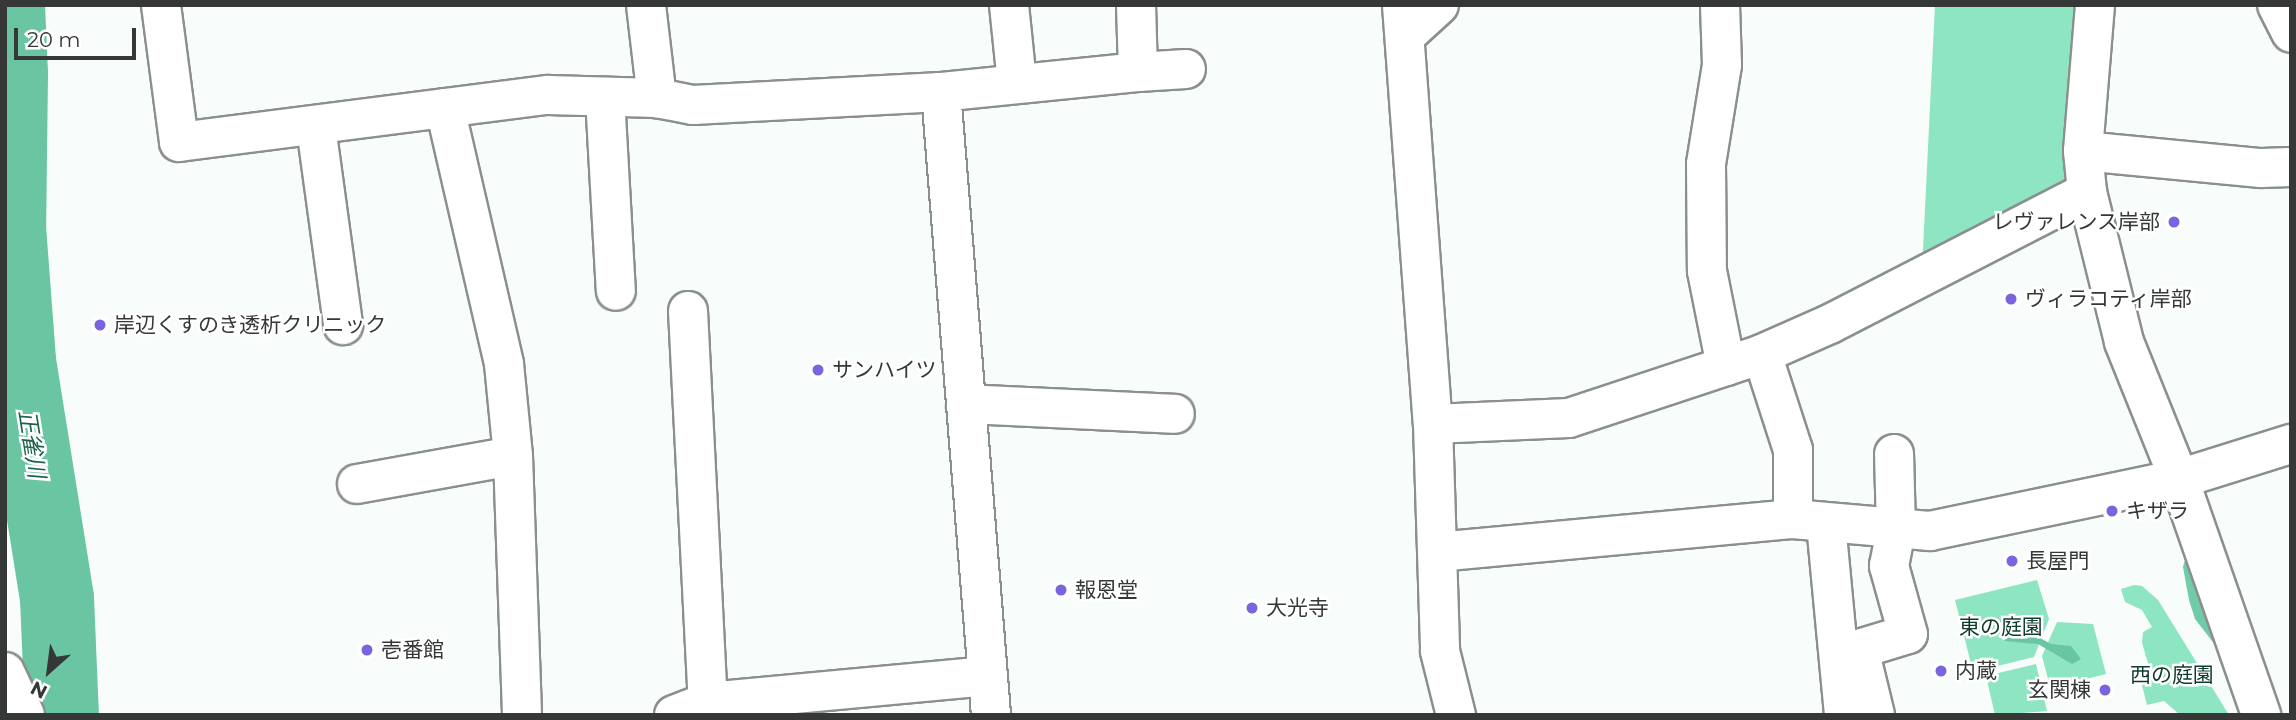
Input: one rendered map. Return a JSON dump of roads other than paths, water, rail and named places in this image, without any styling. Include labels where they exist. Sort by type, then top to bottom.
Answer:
[{"type":"street","points":[[162,5],[179,142],[316,127],[548,95],[657,98],[692,104],[941,92],[1017,82],[1186,69]]},
{"type":"street","points":[[646,5],[657,98]]},
{"type":"street","points":[[1009,5],[1017,82]]},
{"type":"street","points":[[1136,5],[1138,72]]},
{"type":"street","points":[[1439,5],[1403,21],[1433,424],[1440,651],[1456,715]]},
{"type":"street","points":[[1720,5],[1722,65],[1706,164],[1707,271],[1726,366]]},
{"type":"street","points":[[2095,5],[2083,152],[2087,192],[2124,342],[2179,480],[2261,715]]},
{"type":"street","points":[[2277,5],[2291,33]]},
{"type":"street","points":[[941,92],[991,715]]},
{"type":"street","points":[[605,97],[616,291]]},
{"type":"street","points":[[445,108],[504,364],[513,456],[522,715]]},
{"type":"street","points":[[316,127],[343,325]]},
{"type":"street","points":[[2083,152],[2261,169],[2291,167]]},
{"type":"street","points":[[1433,424],[1569,418],[1762,354],[1830,324],[2087,192]]},
{"type":"street","points":[[688,311],[691,709],[988,676]]},
{"type":"street","points":[[1762,354],[1793,450],[1810,522],[1843,715]]},
{"type":"street","points":[[966,404],[1175,414]]},
{"type":"street","points":[[1437,552],[1810,522],[1930,531],[2179,480],[2291,444]]},
{"type":"street","points":[[1875,715],[1859,649],[1908,634],[1889,566],[1896,529],[1894,454]]},
{"type":"street","points":[[357,484],[513,456]]},
{"type":"street","points":[[5,672],[25,715]]},
{"type":"waterway","name":"正雀川","points":[[8,5],[11,74],[9,227],[19,361],[57,598],[62,715]]},
{"type":"place","name":"レヴァレンス岸部","points":[[2174,222]]},
{"type":"place","name":"ヴィラコティ岸部","points":[[2011,299]]},
{"type":"place","name":"岸辺くすのき透析クリニック","points":[[100,325]]},
{"type":"place","name":"サンハイツ","points":[[818,370]]},
{"type":"place","name":"キザラ","points":[[2112,511]]},
{"type":"place","name":"長屋門","points":[[2012,561]]},
{"type":"place","name":"報恩堂","points":[[1061,590]]},
{"type":"place","name":"大光寺","points":[[1252,608]]},
{"type":"place","name":"壱番館","points":[[367,650]]},
{"type":"place","name":"内蔵","points":[[1941,671]]},
{"type":"place","name":"玄関棟","points":[[2105,690]]},
{"type":"park label","name":"東の庭園","points":[[2001,627]]},
{"type":"park label","name":"西の庭園","points":[[2172,675]]}]
